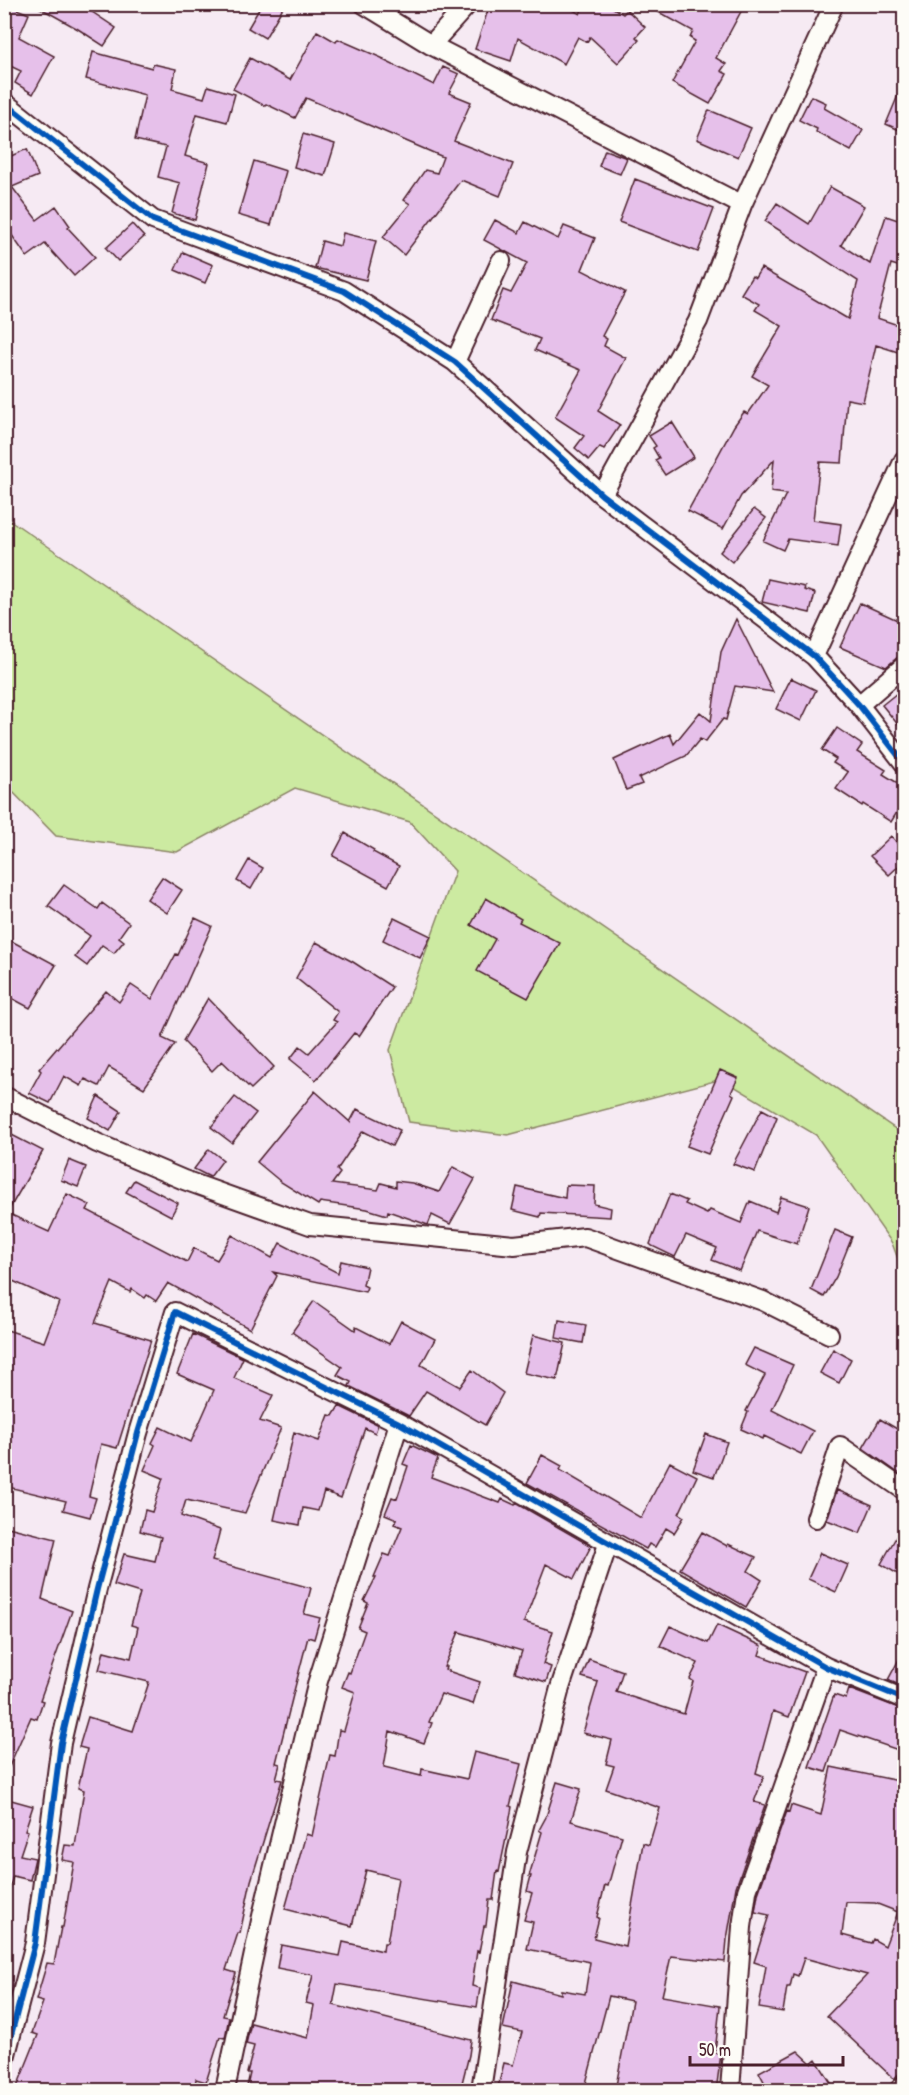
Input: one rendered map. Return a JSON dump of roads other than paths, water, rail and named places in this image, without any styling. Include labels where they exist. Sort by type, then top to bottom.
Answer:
[{"type":"street","points":[[364,4],[431,45],[742,205]]},
{"type":"street","points":[[431,45],[468,4]]},
{"type":"street","points":[[602,495],[698,321],[742,205],[834,4]]},
{"type":"street","points":[[4,102],[153,220],[344,291],[454,362],[602,495],[814,656],[859,705],[904,763]]},
{"type":"street","points":[[454,362],[501,261]]},
{"type":"street","points":[[814,656],[904,460]]},
{"type":"street","points":[[859,705],[904,666]]},
{"type":"street","points":[[4,1096],[108,1148],[184,1180],[310,1225],[514,1245],[585,1237],[763,1301],[829,1334]]},
{"type":"street","points":[[4,2062],[35,1943],[61,1743],[97,1589],[135,1445],[175,1312],[399,1423],[826,1667],[904,1700]]},
{"type":"street","points":[[225,2091],[265,1905],[318,1681],[399,1423]]},
{"type":"street","points":[[816,1518],[840,1446],[904,1490]]},
{"type":"street","points":[[481,2091],[517,1852],[560,1688],[608,1544]]},
{"type":"street","points":[[730,2091],[742,1927],[747,1891],[826,1667]]},
{"type":"street","points":[[899,2091],[904,2085]]}]
